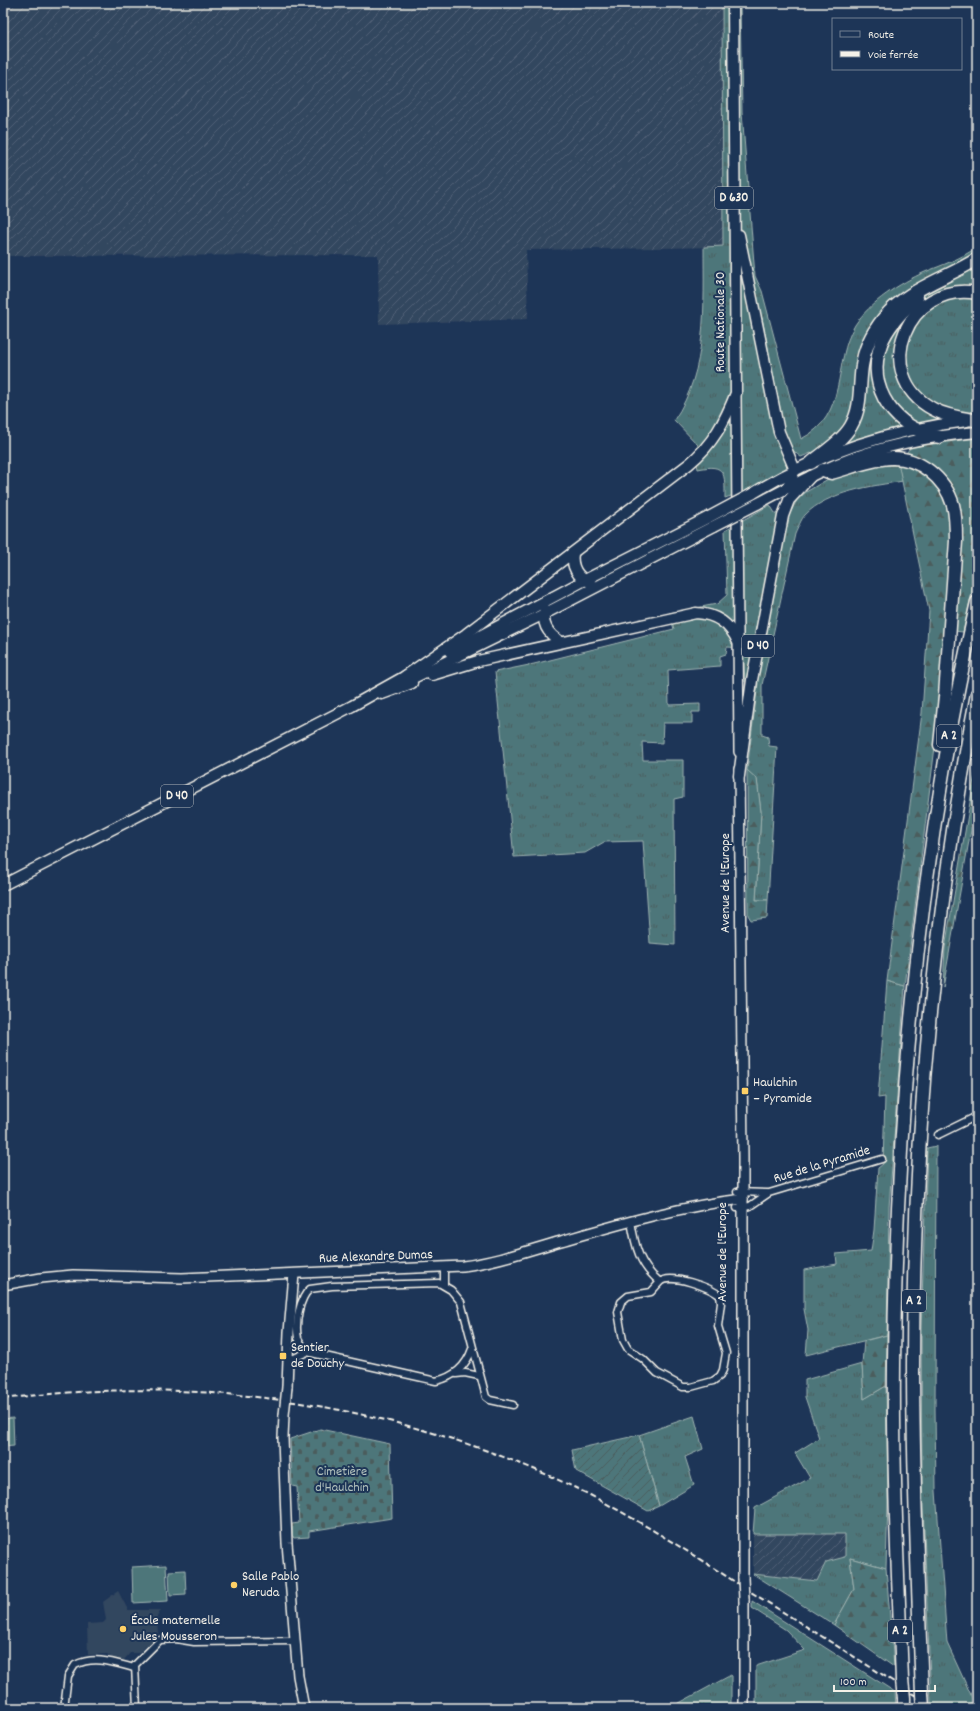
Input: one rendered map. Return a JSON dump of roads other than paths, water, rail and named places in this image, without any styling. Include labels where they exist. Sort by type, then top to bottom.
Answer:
[{"type":"highway","points":[[811,463],[844,434],[855,418],[860,401],[864,356],[872,336],[882,320],[906,298],[977,259]]},
{"type":"highway","points":[[940,437],[926,434],[894,415],[882,396],[877,372],[880,349],[889,328],[900,314],[922,294],[955,272]]},
{"type":"highway","points":[[976,424],[941,412],[920,400],[904,377],[900,351],[902,340],[909,324],[922,307],[944,294],[961,292],[977,293]]},
{"type":"highway","points":[[823,470],[831,473],[885,458],[896,458],[910,461],[925,468],[936,476],[949,495],[953,505],[956,542],[946,696],[932,810],[929,861]]},
{"type":"highway","name":"A 2","points":[[904,1703],[894,1461],[894,1368],[896,1240],[908,1048],[917,954],[929,861],[949,736],[977,602]]},
{"type":"highway","name":"A 2","points":[[923,1708],[914,1456],[915,1253],[927,1045],[948,864],[977,694]]},
{"type":"highway","points":[[948,864],[959,824],[977,739]]},
{"type":"main road","name":"Route Nationale 30","points":[[733,3],[738,642]]},
{"type":"main road","points":[[734,213],[779,432],[795,470],[788,488]]},
{"type":"main road","name":"D 40","points":[[405,676],[454,643],[700,455],[722,426],[736,393]]},
{"type":"main road","name":"D 40","points":[[3,885],[352,706],[550,598],[709,517],[795,470],[853,445],[916,429],[976,424]]},
{"type":"main road","name":"D 40","points":[[352,706],[382,694],[544,614],[823,470],[876,451],[940,437],[976,424]]},
{"type":"main road","name":"D 40","points":[[739,776],[752,680],[783,516],[789,500],[811,476]]},
{"type":"main road","points":[[752,494],[761,492],[773,496],[780,504],[783,516]]},
{"type":"main road","points":[[573,552],[574,568],[585,580]]},
{"type":"main road","name":"D 40","points":[[585,580],[596,583],[610,579]]},
{"type":"main road","points":[[550,598],[544,614],[547,630],[561,642]]},
{"type":"main road","points":[[382,694],[460,666],[561,642],[696,613],[706,614],[719,619],[732,632],[738,642]]},
{"type":"main road","name":"Avenue de l'Europe","points":[[738,642],[741,1124],[737,1290],[742,1379],[744,1708]]},
{"type":"main road","name":"Rue Alexandre Dumas","points":[[3,1285],[41,1278],[73,1275],[182,1278],[444,1268],[496,1260],[631,1221],[720,1202],[740,1200]]},
{"type":"main road","points":[[294,1274],[283,1438],[287,1543],[298,1680],[304,1708]]},
{"type":"street","points":[[938,1135],[977,1116]]},
{"type":"street","name":"Rue de la Pyramide","points":[[740,1200],[769,1194],[882,1159]]},
{"type":"street","name":"Rue de la Pyramide","points":[[740,1200],[750,1206],[769,1194]]},
{"type":"street","points":[[631,1221],[634,1242],[638,1253],[650,1272],[660,1282]]},
{"type":"street","points":[[444,1268],[444,1285]]},
{"type":"street","points":[[670,1278],[701,1285],[710,1288],[720,1296],[721,1303],[718,1328],[726,1347],[726,1353],[723,1370],[715,1380],[692,1387],[683,1387],[660,1374],[626,1346],[618,1312],[621,1302],[628,1296],[651,1292],[660,1282],[664,1279],[670,1278]]},
{"type":"street","points":[[307,1352],[299,1338],[299,1320],[302,1299],[308,1291],[313,1288],[431,1282],[444,1285],[454,1293],[461,1302],[479,1376],[488,1398],[513,1405]]},
{"type":"street","points":[[456,1374],[469,1358],[472,1348]]},
{"type":"street","points":[[288,1361],[307,1352],[429,1380],[440,1380],[456,1374],[465,1373],[479,1376]]},
{"type":"street","points":[[137,1708],[134,1668],[154,1643],[163,1639],[176,1639],[194,1642],[295,1641]]},
{"type":"street","points":[[64,1708],[68,1676],[76,1664],[89,1660],[103,1660],[134,1668]]},
{"type":"railway","points":[[3,1399],[78,1392],[153,1390],[229,1394],[304,1404],[378,1418],[450,1438],[521,1464],[590,1495],[650,1528],[935,1708]]},
{"type":"place","name":"Haulchin – Pyramide","points":[[745,1091]]},
{"type":"place","name":"Sentier de Douchy","points":[[283,1356]]},
{"type":"place","name":"Salle Pablo Neruda","points":[[234,1585]]},
{"type":"place","name":"École maternelle Jules Mousseron","points":[[123,1629]]},
{"type":"park label","name":"Cimetière d'Haulchin","points":[[342,1480]]}]
